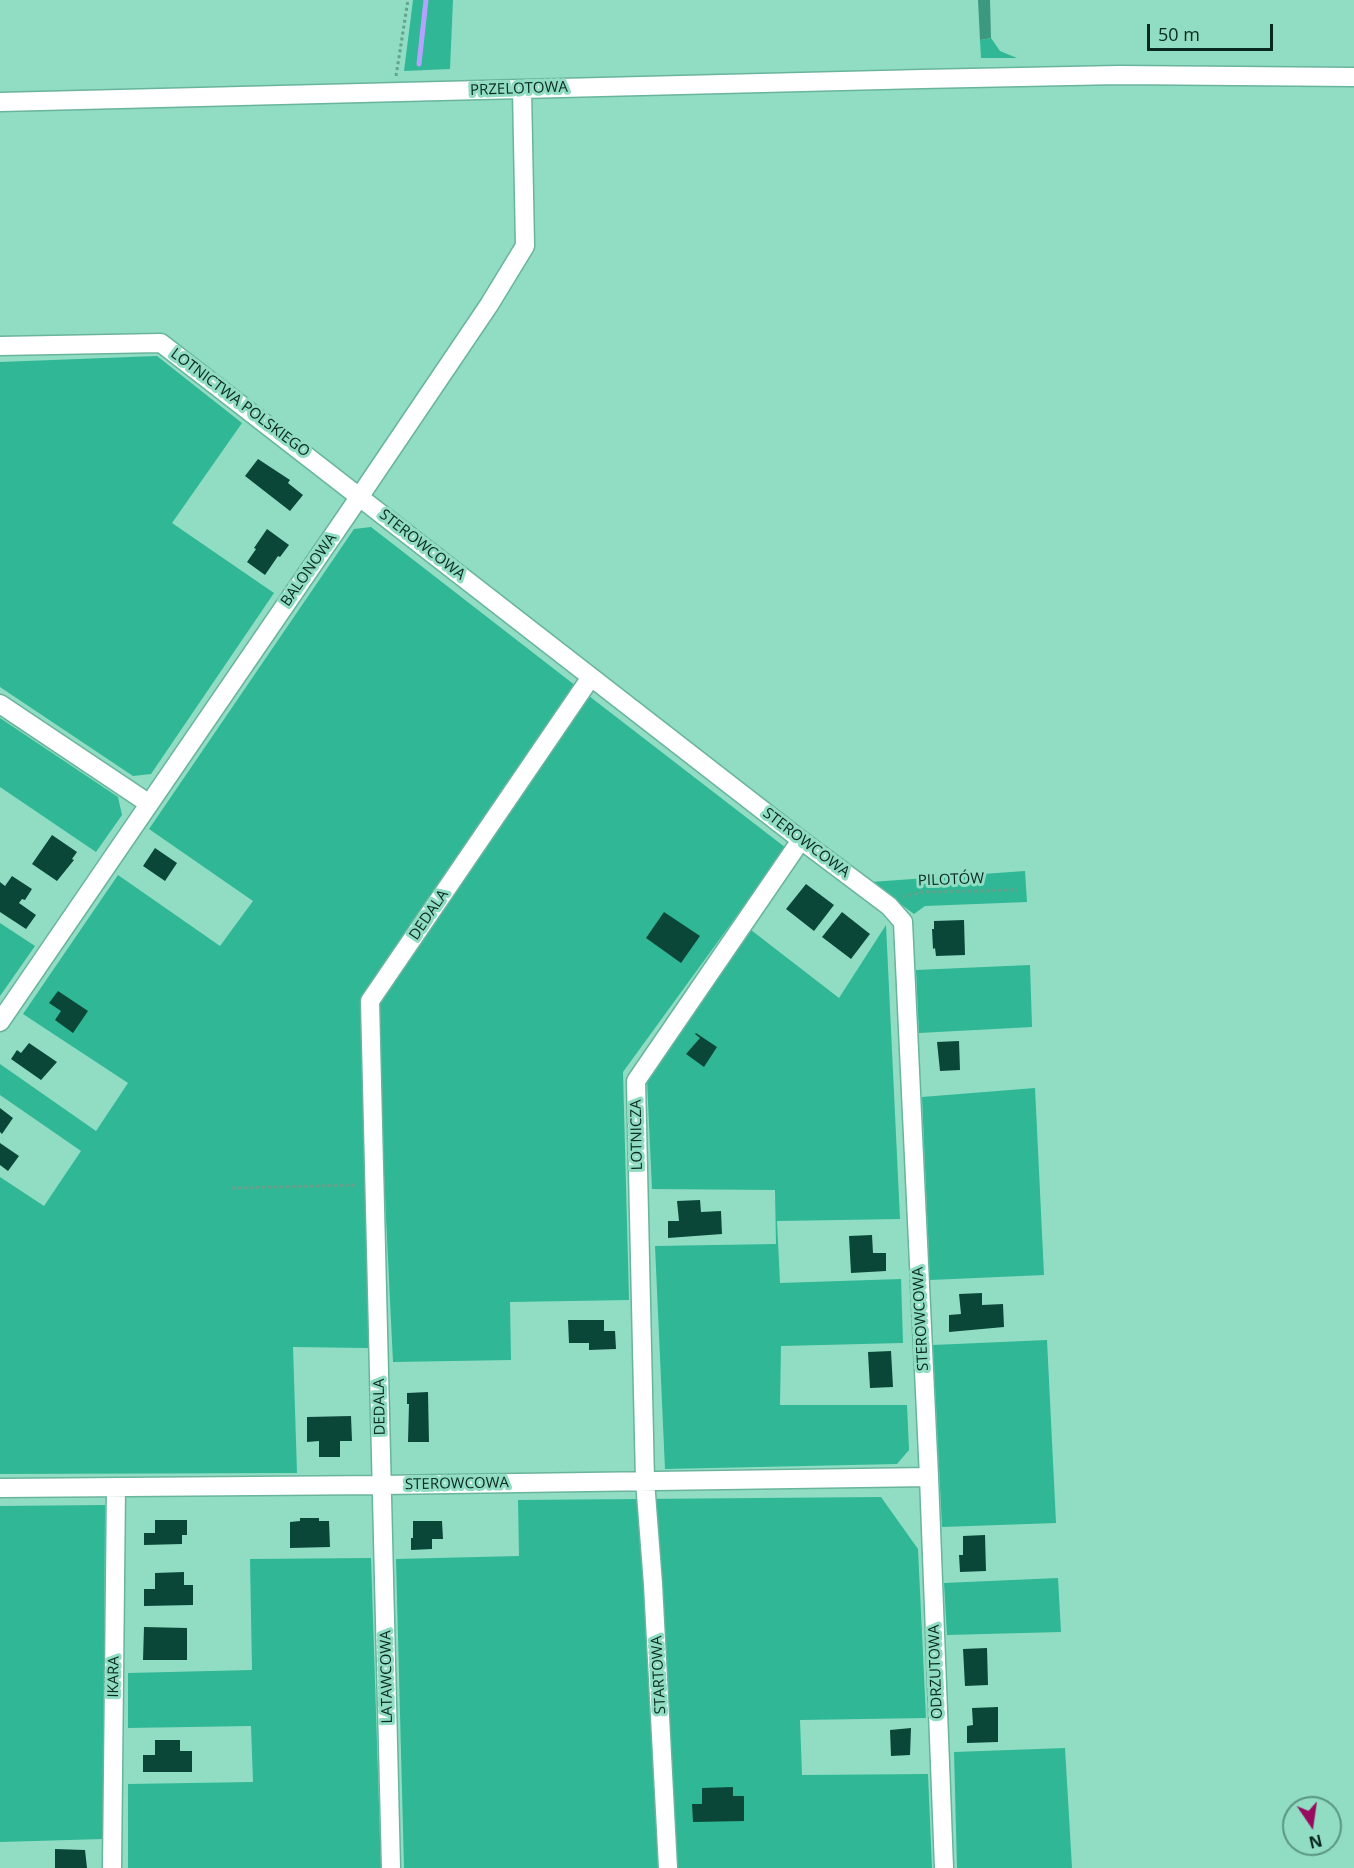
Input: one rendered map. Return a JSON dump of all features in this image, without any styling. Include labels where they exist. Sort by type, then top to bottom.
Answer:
[{"type":"street","name":"PRZELOTOWA","points":[[0,102],[1119,75],[1354,76]]},
{"type":"street","name":"BALONOWA","points":[[0,1022],[360,496],[489,305],[525,246],[522,89]]},
{"type":"street","name":"LOTNICTWA POLSKIEGO","points":[[0,346],[161,343],[360,496]]},
{"type":"street","name":"STEROWCOWA","points":[[0,1488],[929,1477],[903,922],[889,906],[591,678],[360,496]]},
{"type":"street","name":"DEDALA","points":[[382,1485],[370,1002],[591,678]]},
{"type":"street","points":[[0,704],[148,803]]},
{"type":"street","name":"LOTNICZA","points":[[645,1481],[636,1081],[801,840]]},
{"type":"street","name":"ODRZUTOWA","points":[[929,1477],[944,1868]]},
{"type":"street","name":"STARTOWA","points":[[645,1481],[655,1607],[668,1868]]},
{"type":"street","name":"LATAWCOWA","points":[[382,1485],[391,1868]]},
{"type":"street","name":"IKARA","points":[[112,1868],[116,1487]]},
{"type":"path","points":[[394,93],[408,0]]},
{"type":"path","name":"PILOTÓW","points":[[889,906],[908,894],[922,892],[1018,890]]},
{"type":"path","points":[[232,1188],[375,1185]]},
{"type":"green space","points":[[413,0],[453,0],[450,69],[404,71]]},
{"type":"green space","points":[[978,0],[990,0],[991,38],[980,40]]},
{"type":"green space","points":[[991,38],[1000,51],[1017,58],[981,58],[980,40]]},
{"type":"green space","points":[[157,356],[242,423],[172,523],[274,593],[151,774],[133,776],[0,687],[0,362]]},
{"type":"green space","points":[[371,527],[576,686],[362,1001],[369,1239],[368,1348],[293,1347],[297,1473],[0,1474],[0,1177],[44,1206],[81,1151],[0,1095],[0,1064],[96,1131],[128,1083],[23,1014],[118,875],[220,946],[253,901],[149,829],[354,529]]},
{"type":"green space","points":[[589,696],[786,848],[623,1072],[629,1300],[510,1302],[511,1360],[393,1362],[376,1011],[380,996]]},
{"type":"green space","points":[[0,718],[118,797],[122,815],[96,852],[0,787]]},
{"type":"green space","points":[[1025,871],[1027,902],[925,906],[914,914],[871,882]]},
{"type":"green space","points":[[0,923],[35,946],[0,996]]},
{"type":"green space","points":[[886,925],[900,1219],[777,1221],[780,1283],[901,1279],[903,1343],[781,1346],[780,1405],[907,1405],[909,1450],[897,1464],[665,1469],[655,1246],[776,1244],[775,1190],[652,1189],[647,1080],[751,930],[839,998]]},
{"type":"green space","points":[[1030,965],[1032,1027],[919,1033],[916,970]]},
{"type":"green space","points":[[1035,1088],[1044,1275],[930,1280],[922,1097]]},
{"type":"green space","points":[[1047,1340],[1056,1523],[942,1527],[933,1345]]},
{"type":"green space","points":[[881,1497],[918,1549],[926,1718],[800,1720],[802,1775],[928,1774],[932,1868],[404,1868],[396,1559],[519,1556],[518,1500]]},
{"type":"green space","points":[[105,1505],[103,1839],[0,1842],[0,1506]]},
{"type":"green space","points":[[371,1558],[381,1868],[128,1868],[128,1784],[253,1782],[251,1726],[128,1728],[128,1673],[252,1670],[250,1559]]},
{"type":"green space","points":[[1058,1578],[1061,1632],[947,1635],[944,1583]]},
{"type":"green space","points":[[1065,1748],[1072,1868],[957,1868],[954,1752]]},
{"type":"building","points":[[258,459],[290,480],[288,483],[303,495],[290,511],[245,476]]},
{"type":"building","points":[[267,529],[289,545],[265,575],[247,562]]},
{"type":"building","points":[[52,835],[77,852],[72,859],[74,860],[57,881],[32,864]]},
{"type":"building","points":[[155,848],[177,863],[165,881],[143,866]]},
{"type":"building","points":[[12,876],[32,889],[25,900],[22,899],[19,903],[36,915],[26,929],[0,912],[0,882],[5,886]]},
{"type":"building","points":[[806,884],[834,905],[814,931],[786,909]]},
{"type":"building","points":[[664,912],[700,936],[681,963],[646,938]]},
{"type":"building","points":[[842,912],[870,934],[851,959],[822,937]]},
{"type":"building","points":[[964,920],[965,955],[936,956],[935,948],[933,949],[934,921]]},
{"type":"building","points":[[58,991],[88,1011],[73,1033],[55,1020],[61,1011],[49,1003]]},
{"type":"building","points":[[696,1033],[717,1047],[704,1067],[686,1054],[700,1038]]},
{"type":"building","points":[[959,1041],[960,1070],[940,1071],[937,1042]]},
{"type":"building","points":[[29,1043],[57,1062],[41,1080],[11,1059],[17,1050],[21,1053]]},
{"type":"building","points":[[0,1108],[13,1118],[2,1134],[0,1132]]},
{"type":"building","points":[[0,1143],[19,1156],[8,1171],[0,1165]]},
{"type":"building","points":[[700,1200],[701,1212],[721,1211],[722,1234],[668,1238],[668,1221],[679,1221],[677,1201]]},
{"type":"building","points":[[872,1235],[873,1253],[886,1253],[886,1271],[851,1273],[849,1236]]},
{"type":"building","points":[[982,1293],[982,1305],[1003,1304],[1004,1327],[949,1332],[949,1315],[961,1314],[959,1294]]},
{"type":"building","points":[[568,1320],[604,1320],[604,1331],[615,1331],[616,1349],[589,1350],[589,1343],[569,1343]]},
{"type":"building","points":[[891,1351],[893,1387],[870,1388],[868,1352]]},
{"type":"building","points":[[428,1392],[429,1442],[408,1442],[407,1393]]},
{"type":"building","points":[[351,1416],[352,1441],[340,1441],[340,1457],[319,1457],[319,1441],[307,1442],[307,1417]]},
{"type":"building","points":[[300,1518],[319,1518],[319,1521],[329,1521],[330,1547],[290,1548],[290,1522],[300,1521]]},
{"type":"building","points":[[155,1520],[187,1520],[187,1535],[182,1535],[182,1544],[144,1545],[144,1533],[155,1533]]},
{"type":"building","points":[[413,1521],[442,1521],[443,1539],[432,1539],[432,1549],[411,1550]]},
{"type":"building","points":[[985,1535],[986,1571],[960,1572],[959,1555],[963,1555],[963,1536]]},
{"type":"building","points":[[184,1572],[184,1585],[193,1585],[193,1605],[144,1606],[144,1589],[155,1589],[155,1573]]},
{"type":"building","points":[[144,1627],[187,1628],[187,1660],[143,1660]]},
{"type":"building","points":[[987,1648],[988,1685],[965,1686],[963,1649]]},
{"type":"building","points":[[998,1707],[998,1742],[967,1743],[967,1726],[973,1725],[972,1708]]},
{"type":"building","points":[[911,1728],[910,1755],[891,1756],[890,1730]]},
{"type":"building","points":[[155,1740],[180,1740],[180,1751],[192,1751],[192,1772],[143,1772],[143,1755],[155,1755]]},
{"type":"building","points":[[733,1787],[733,1796],[744,1796],[744,1821],[693,1822],[692,1804],[702,1804],[702,1788]]},
{"type":"building","points":[[55,1849],[85,1850],[87,1868],[55,1868]]},
{"type":"waterway","points":[[419,64],[426,0]]}]
